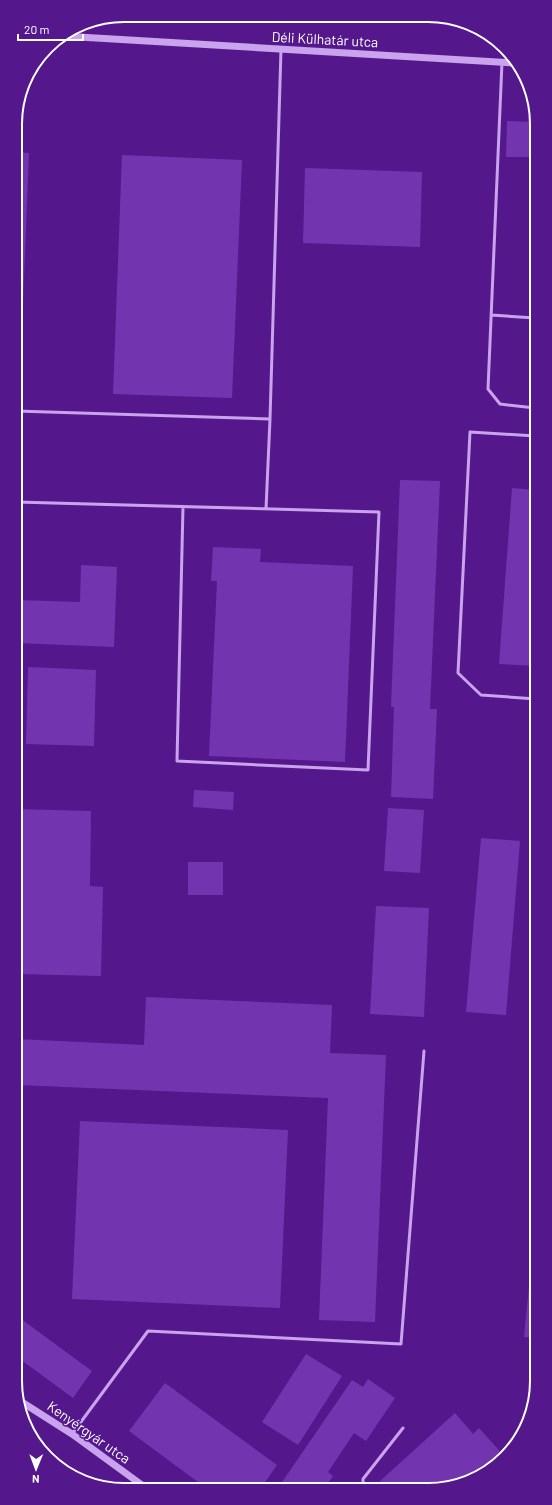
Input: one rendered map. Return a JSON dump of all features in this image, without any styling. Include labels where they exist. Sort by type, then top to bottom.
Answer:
[{"type":"street","name":"Déli Külhatár utca","points":[[72,37],[510,63]]},
{"type":"street","name":"Kenyérgyár utca","points":[[24,1404],[72,1434],[139,1483]]},
{"type":"lane","points":[[266,509],[281,49]]},
{"type":"lane","points":[[502,62],[488,389],[500,404],[530,407]]},
{"type":"lane","points":[[491,315],[530,318]]},
{"type":"lane","points":[[22,411],[270,419]]},
{"type":"lane","points":[[530,436],[470,432],[458,673],[481,695],[530,699]]},
{"type":"lane","points":[[22,502],[379,512],[368,770],[177,761],[183,507]]},
{"type":"lane","points":[[72,1434],[148,1331],[401,1344],[424,1050]]},
{"type":"lane","points":[[363,1483],[363,1479],[403,1428]]},
{"type":"building","points":[[507,121],[530,122],[530,157],[506,157]]},
{"type":"building","points":[[22,152],[29,153],[22,327]]},
{"type":"building","points":[[122,155],[242,160],[232,398],[113,394]]},
{"type":"building","points":[[305,168],[422,172],[420,247],[303,243]]},
{"type":"building","points":[[400,480],[440,481],[430,709],[437,709],[433,799],[391,797],[394,707],[391,707]]},
{"type":"building","points":[[512,488],[530,490],[530,666],[499,664]]},
{"type":"building","points":[[213,547],[261,549],[260,562],[353,566],[345,762],[209,756],[217,581],[211,581]]},
{"type":"building","points":[[81,565],[117,567],[114,647],[22,643],[22,600],[80,602]]},
{"type":"building","points":[[28,667],[96,670],[94,746],[26,744]]},
{"type":"building","points":[[194,790],[234,792],[233,810],[193,807]]},
{"type":"building","points":[[388,808],[424,810],[420,873],[384,871]]},
{"type":"building","points":[[22,809],[91,811],[90,886],[103,887],[101,976],[22,974]]},
{"type":"building","points":[[481,838],[520,841],[506,1015],[466,1012]]},
{"type":"building","points":[[188,862],[223,862],[223,895],[188,895]]},
{"type":"building","points":[[376,906],[429,908],[424,1017],[370,1014]]},
{"type":"building","points":[[146,997],[332,1005],[330,1053],[386,1055],[375,1322],[319,1320],[328,1098],[22,1085],[22,1039],[144,1045]]},
{"type":"building","points":[[80,1121],[288,1130],[280,1308],[72,1299]]},
{"type":"building","points":[[530,1276],[530,1337],[524,1337]]},
{"type":"building","points":[[22,1320],[92,1371],[73,1398],[22,1361]]},
{"type":"building","points":[[306,1354],[342,1376],[298,1445],[262,1422]]},
{"type":"building","points":[[368,1379],[395,1398],[366,1441],[354,1433],[328,1472],[333,1476],[328,1483],[281,1483],[352,1380],[363,1387]]},
{"type":"building","points":[[165,1383],[277,1465],[264,1483],[199,1483],[129,1431]]},
{"type":"building","points":[[455,1413],[473,1434],[479,1428],[501,1452],[479,1469],[455,1480],[428,1483],[379,1482]]}]
